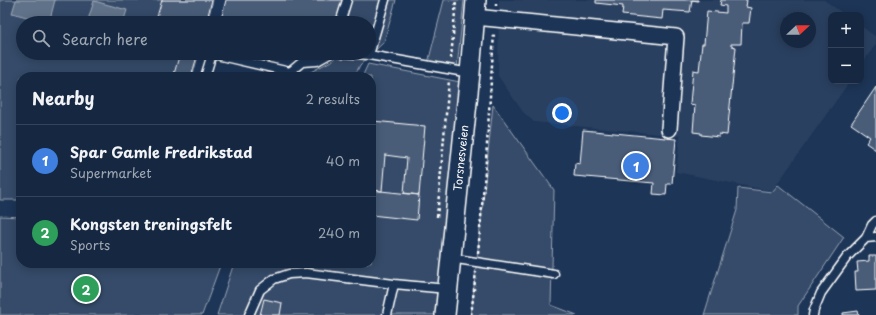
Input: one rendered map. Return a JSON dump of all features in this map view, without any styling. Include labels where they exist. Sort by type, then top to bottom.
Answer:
[{"type":"street","points":[[476,8],[495,18],[676,37],[669,129]]},
{"type":"street","name":"Torsnesveien","points":[[445,315],[476,8]]},
{"type":"lane","points":[[342,16],[347,0]]},
{"type":"lane","points":[[376,31],[385,0]]},
{"type":"lane","points":[[376,56],[470,73]]},
{"type":"lane","points":[[207,72],[210,60]]},
{"type":"lane","points":[[238,60],[290,72],[302,62],[319,60]]},
{"type":"lane","points":[[813,315],[821,293],[847,257],[866,238],[872,225],[876,221]]},
{"type":"lane","points":[[866,238],[876,237]]},
{"type":"lane","points":[[450,258],[554,274]]},
{"type":"lane","points":[[250,315],[260,290],[274,279],[289,274],[306,273],[447,289]]},
{"type":"lane","points":[[387,315],[394,284]]},
{"type":"path","points":[[436,223],[456,0]]},
{"type":"path","points":[[471,315],[486,160],[496,0]]},
{"type":"shaded area","points":[[0,0],[213,0],[209,16],[16,16],[16,60],[197,60],[193,72],[16,72],[16,200],[0,200]]},
{"type":"shaded area","points":[[16,0],[55,0],[51,16],[23,16],[12,13]]},
{"type":"shaded area","points":[[350,0],[396,0],[384,42],[376,50],[376,16],[346,16]]},
{"type":"shaded area","points":[[444,0],[464,0],[457,68],[428,63]]},
{"type":"shaded area","points":[[499,0],[824,0],[841,12],[828,12],[828,84],[848,84],[772,191],[676,172],[680,136],[534,122],[523,112],[498,76]]},
{"type":"shaded area","points":[[94,1],[127,10],[125,16],[89,16]]},
{"type":"shaded area","points":[[864,28],[876,37],[876,44],[864,61]]},
{"type":"shaded area","points":[[333,60],[365,60],[360,65],[356,72],[311,72]]},
{"type":"shaded area","points":[[368,64],[460,82],[436,315],[217,315],[232,268],[376,268],[376,72],[364,72]]},
{"type":"shaded area","points":[[493,105],[554,190],[551,305],[577,315],[471,315]]},
{"type":"shaded area","points":[[778,185],[844,237],[798,306],[798,315],[704,315],[737,210],[738,188],[772,192]]},
{"type":"shaded area","points":[[0,216],[16,217],[16,268],[219,268],[202,315],[0,315]]},
{"type":"building","points":[[162,0],[212,0],[208,16],[157,16]]},
{"type":"building","points":[[226,0],[343,0],[338,16],[222,16]]},
{"type":"building","points":[[596,0],[692,0],[690,12],[663,10],[662,19],[622,15],[623,6],[596,3]]},
{"type":"building","points":[[721,0],[747,0],[746,7],[751,8],[749,23],[742,23],[741,44],[731,44],[731,46],[736,47],[727,135],[719,134],[719,137],[701,135],[701,133],[693,132],[695,105],[690,104],[693,70],[699,71],[702,44],[704,44],[707,11],[726,13],[726,6],[720,5]]},
{"type":"building","points":[[178,60],[196,60],[192,72],[175,72]]},
{"type":"building","points":[[876,87],[876,150],[866,143],[870,137],[851,124]]},
{"type":"building","points":[[376,121],[425,126],[419,195],[404,193],[407,158],[385,155],[382,191],[376,190]]},
{"type":"building","points":[[583,130],[676,139],[672,184],[667,184],[666,195],[653,194],[654,183],[574,176],[575,163],[580,164]]},
{"type":"building","points":[[376,191],[419,195],[417,220],[376,216]]},
{"type":"building","points":[[869,256],[876,256],[876,290],[856,291],[855,272],[858,272],[857,262],[869,261]]},
{"type":"building","points":[[264,299],[282,303],[280,315],[260,315]]},
{"type":"building","points":[[858,311],[859,315],[843,315],[843,313]]},
{"type":"place","name":"Spar Gamle Fredrikstad","points":[[636,166]]},
{"type":"place","name":"Kongsten treningsfelt","points":[[86,289]]}]
